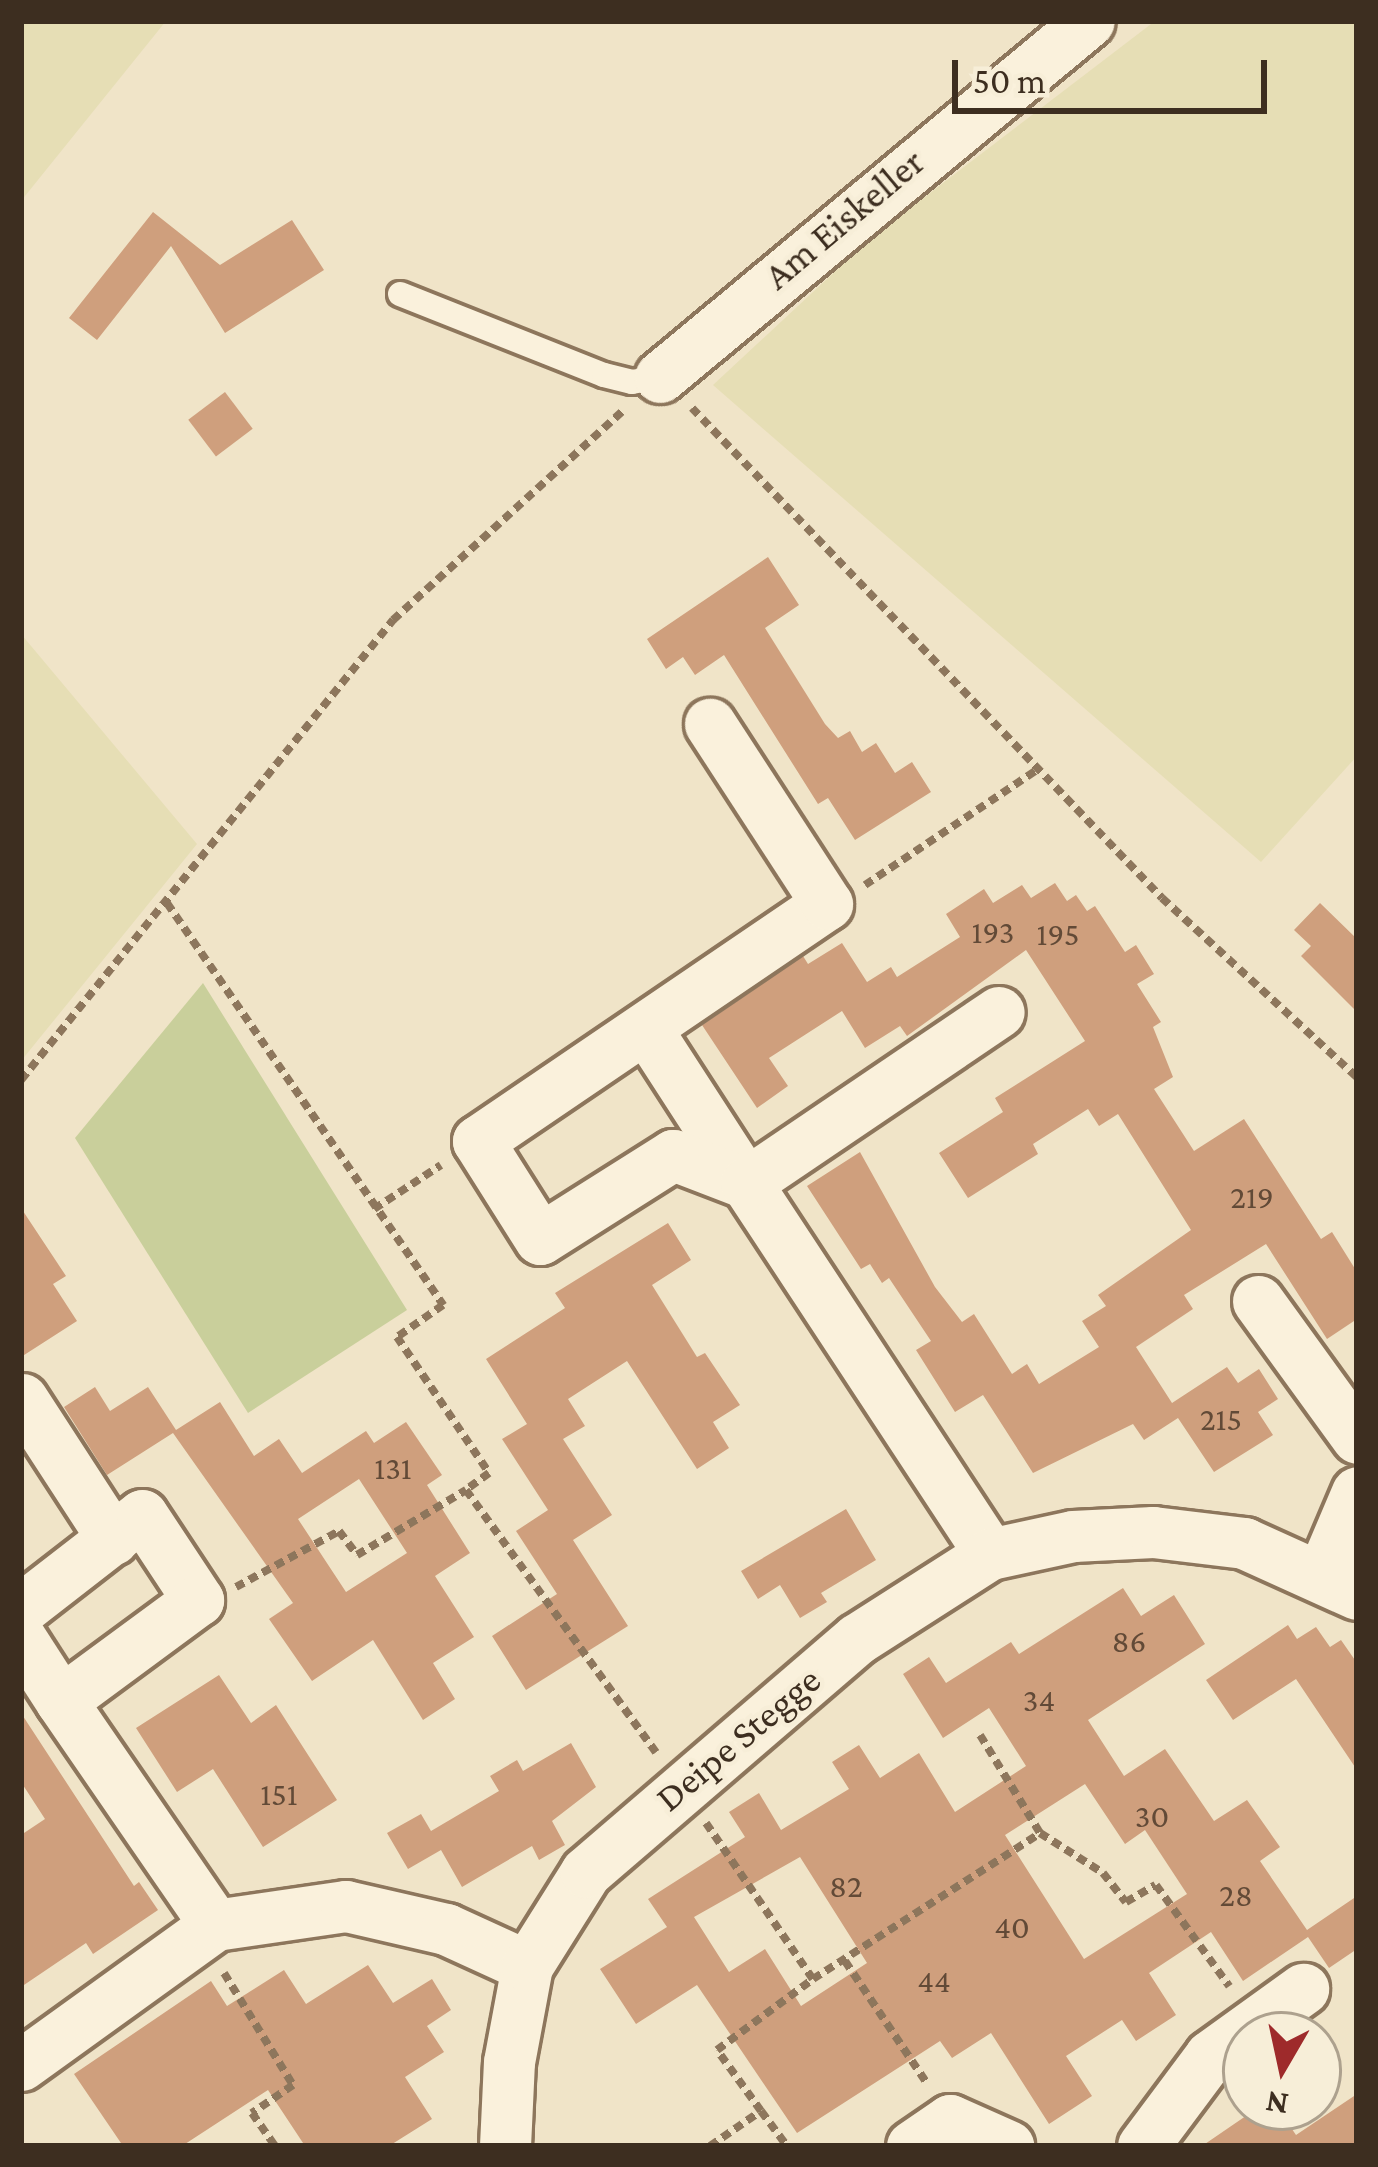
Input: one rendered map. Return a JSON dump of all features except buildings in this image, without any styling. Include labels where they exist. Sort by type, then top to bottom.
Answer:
[{"type":"street","name":"Am Eiskeller","points":[[660,377],[1089,21]]},
{"type":"street","points":[[710,724],[827,904],[478,1141],[540,1239],[673,1155],[746,1183]]},
{"type":"street","points":[[746,1183],[999,1012]]},
{"type":"street","points":[[647,1030],[990,1553]]},
{"type":"street","points":[[1258,1301],[1357,1438]]},
{"type":"street","points":[[22,1400],[113,1539]]},
{"type":"street","name":"Deipe Stegge","points":[[505,2146],[509,2062],[527,1966],[586,1872],[680,1785],[857,1640],[990,1553],[1073,1535],[1153,1532],[1244,1544],[1339,1586],[1357,1492]]},
{"type":"street","points":[[21,1609],[142,1515],[198,1600],[61,1700]]},
{"type":"street","points":[[21,1640],[215,1925]]},
{"type":"street","points":[[21,2065],[215,1925],[346,1906],[446,1929],[527,1966]]},
{"type":"street","points":[[1270,2011],[1303,1989]]},
{"type":"street","points":[[1143,2146],[1222,2047]]},
{"type":"street","points":[[931,2133],[1008,2146]]},
{"type":"lane","points":[[400,294],[604,375],[660,377]]},
{"type":"path","points":[[21,1080],[393,620],[660,377],[769,479],[1162,898],[1357,1077]]},
{"type":"path","points":[[827,904],[1038,770]]},
{"type":"path","points":[[167,903],[443,1305],[397,1337],[489,1473],[357,1556],[339,1531],[245,1584],[198,1600]]},
{"type":"path","points":[[374,1209],[478,1141]]},
{"type":"path","points":[[466,1490],[814,1979]]},
{"type":"path","points":[[980,1735],[1040,1833],[1103,1873],[1126,1902],[1156,1885],[1248,2011]]},
{"type":"path","points":[[787,2146],[717,2050],[814,1979],[1040,1833]]},
{"type":"path","points":[[215,1925],[218,1963],[293,2085],[252,2113],[274,2146]]},
{"type":"path","points":[[845,1961],[931,2133]]},
{"type":"path","points":[[710,2146],[761,2111]]},
{"type":"shaded area","points":[[21,21],[166,21],[21,201]]},
{"type":"shaded area","points":[[1155,21],[1357,21],[1357,756],[1261,862],[713,385],[871,238]]},
{"type":"shaded area","points":[[21,634],[197,844],[21,1061]]},
{"type":"green space","points":[[203,983],[407,1310],[248,1413],[75,1138]]}]
